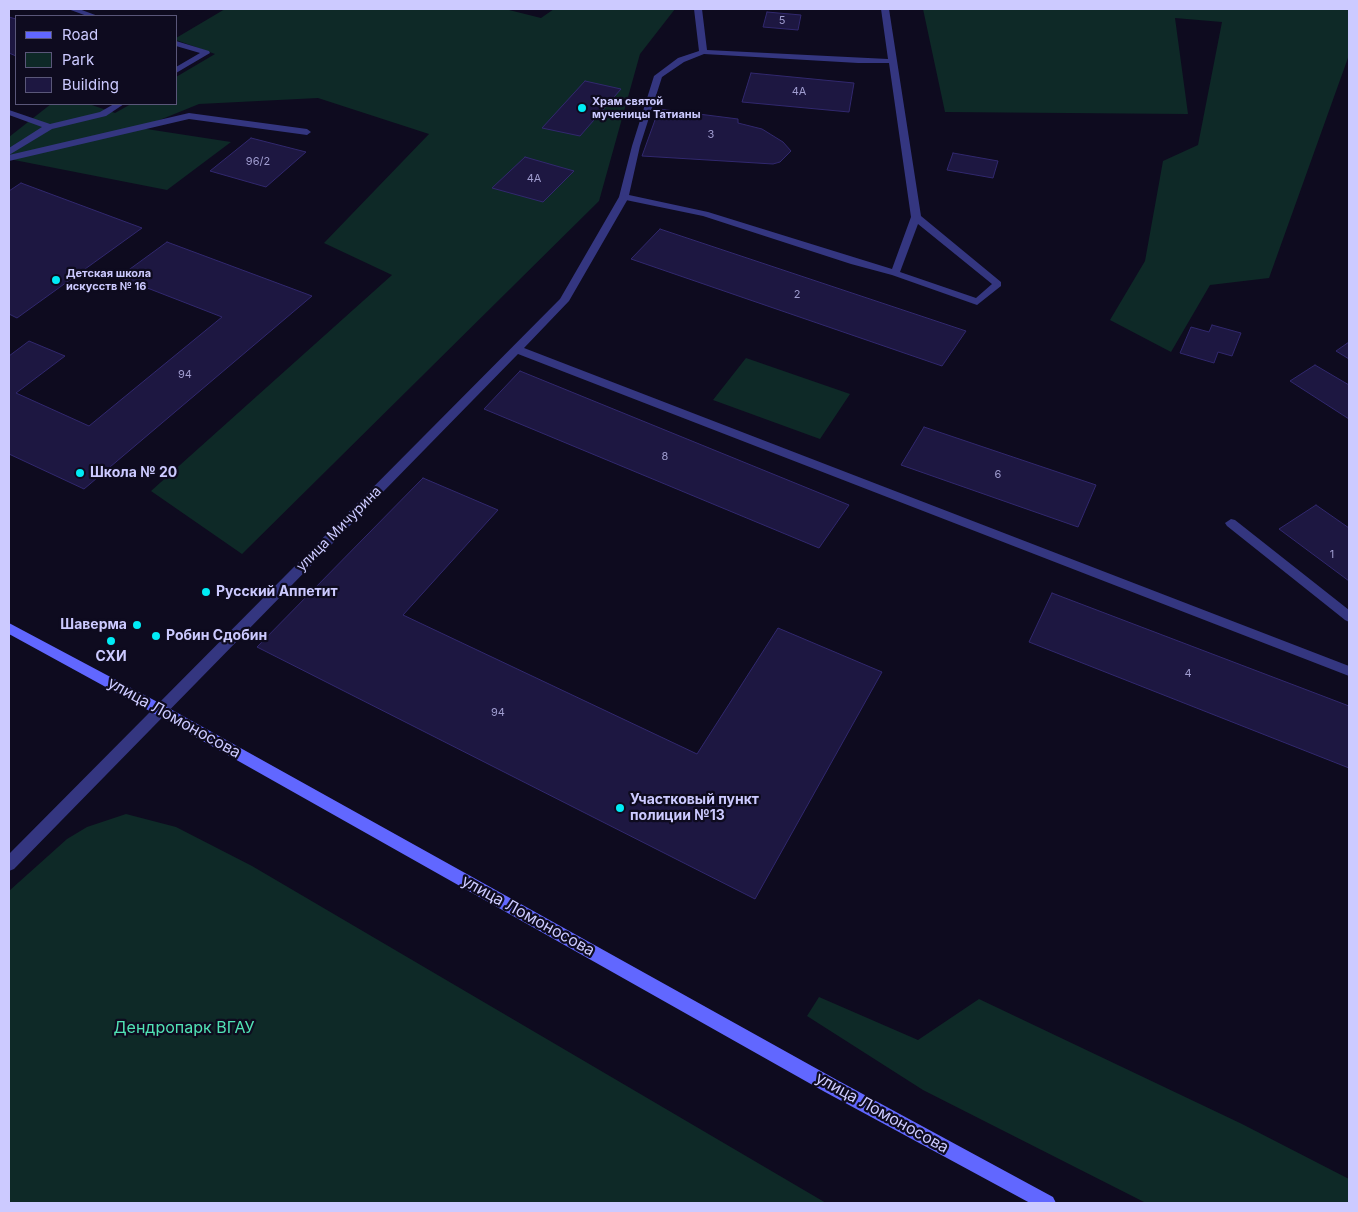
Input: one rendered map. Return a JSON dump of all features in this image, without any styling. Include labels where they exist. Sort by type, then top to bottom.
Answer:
[{"type":"main road","name":"улица Ломоносова","points":[[9,628],[160,710],[831,1086],[1048,1203]]},
{"type":"street","points":[[72,9],[91,15]]},
{"type":"street","points":[[698,9],[703,52],[892,61]]},
{"type":"street","points":[[885,9],[916,217],[895,272]]},
{"type":"street","points":[[178,45],[206,53],[178,70]]},
{"type":"street","name":"улица Мичурина","points":[[9,864],[564,301],[624,197],[636,146],[658,76],[681,60],[703,52]]},
{"type":"street","points":[[9,152],[49,127],[103,114],[118,105]]},
{"type":"street","points":[[9,112],[49,127]]},
{"type":"street","points":[[9,158],[189,116],[307,132]]},
{"type":"street","points":[[624,197],[705,214],[854,262],[895,272],[978,302],[998,284],[916,217]]},
{"type":"street","points":[[516,349],[1349,671]]},
{"type":"street","points":[[1232,523],[1349,617]]},
{"type":"green space","points":[[225,9],[505,9],[541,18],[554,9],[675,9],[640,54],[599,201],[242,554],[151,491],[392,275],[324,243],[429,134],[318,98],[199,104],[140,128],[231,142],[167,190],[9,159],[9,137],[50,105],[92,105],[115,113],[129,105],[178,105],[178,76],[215,54],[178,41],[178,37]]},
{"type":"green space","points":[[923,9],[1349,9],[1349,55],[1269,278],[1210,285],[1171,352],[1110,320],[1145,261],[1163,161],[1198,145],[1222,22],[1175,18],[1188,114],[945,112]]},
{"type":"green space","points":[[746,358],[850,394],[820,439],[713,400]]},
{"type":"green space","name":"Дендропарк ВГАУ","points":[[126,814],[176,827],[252,866],[826,1203],[9,1203],[9,891],[67,839],[87,827]]},
{"type":"green space","points":[[819,997],[918,1040],[979,999],[1242,1124],[1349,1179],[1349,1203],[1146,1203],[923,1090],[807,1016]]},
{"type":"building","points":[[767,12],[801,15],[798,30],[763,27]]},
{"type":"building","points":[[9,17],[15,19],[15,56],[9,53]]},
{"type":"building","points":[[751,73],[854,83],[849,112],[742,102]]},
{"type":"building","name":"Храм святой мученицы Татианы","points":[[585,81],[621,89],[580,136],[542,128]]},
{"type":"building","points":[[659,109],[738,119],[738,123],[762,129],[783,142],[791,151],[780,162],[773,164],[642,156]]},
{"type":"building","points":[[251,138],[306,152],[266,187],[210,171]]},
{"type":"building","points":[[953,153],[998,161],[993,178],[947,170]]},
{"type":"building","points":[[525,157],[574,171],[543,202],[492,188]]},
{"type":"building","points":[[21,183],[142,228],[17,318],[9,314],[9,191]]},
{"type":"building","points":[[660,229],[966,331],[942,366],[631,259]]},
{"type":"building","points":[[167,242],[312,296],[84,489],[9,454],[9,356],[29,341],[65,356],[16,393],[89,426],[222,317],[119,277]]},
{"type":"building","points":[[1212,325],[1241,333],[1232,356],[1218,352],[1214,363],[1180,353],[1191,327],[1209,332]]},
{"type":"building","points":[[1349,342],[1349,359],[1336,351]]},
{"type":"building","points":[[1315,365],[1349,385],[1349,419],[1290,381]]},
{"type":"building","points":[[520,371],[849,505],[819,548],[484,409]]},
{"type":"building","points":[[924,427],[1096,485],[1078,527],[901,465]]},
{"type":"building","points":[[423,478],[498,510],[403,615],[697,754],[778,628],[882,672],[755,899],[257,647]]},
{"type":"building","points":[[1316,505],[1349,528],[1349,581],[1279,529]]},
{"type":"building","points":[[1052,593],[1349,706],[1349,768],[1029,642]]},
{"type":"place","name":"Храм святой мученицы Татианы","points":[[582,108]]},
{"type":"place","name":"Детская школа искусств № 16","points":[[56,280]]},
{"type":"place","name":"Школа № 20","points":[[80,473]]},
{"type":"place","name":"Русский Аппетит","points":[[206,592]]},
{"type":"place","name":"Шаверма","points":[[137,625]]},
{"type":"place","name":"Робин Сдобин","points":[[156,636]]},
{"type":"place","name":"СХИ","points":[[111,641]]},
{"type":"place","name":"Участковый пункт полиции №13","points":[[620,808]]}]
